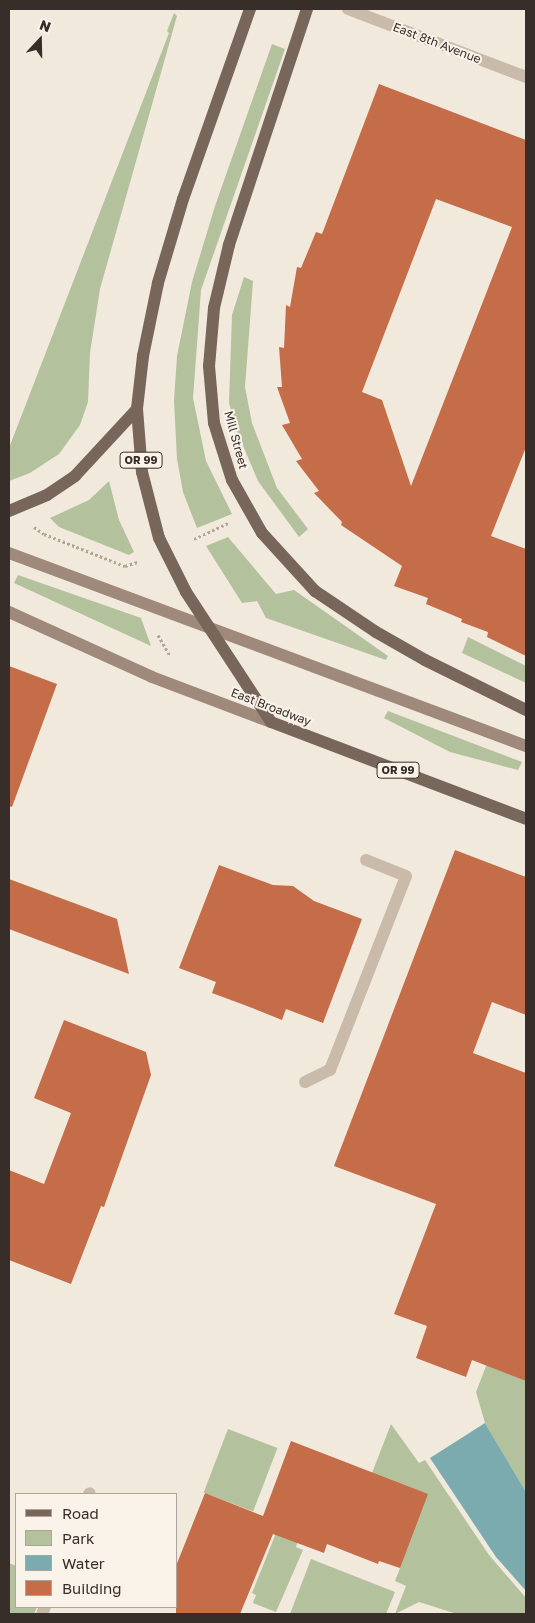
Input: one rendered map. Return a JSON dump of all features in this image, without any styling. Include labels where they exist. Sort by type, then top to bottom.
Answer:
[{"type":"main road","name":"OR 99","points":[[250,9],[183,198],[158,284],[143,356],[137,409],[142,472],[159,538],[186,592],[271,722]]},
{"type":"main road","name":"Mill Street","points":[[307,9],[228,245],[214,308],[209,366],[214,423],[232,480],[262,533],[315,591],[424,660],[526,710]]},
{"type":"main road","points":[[9,511],[47,495],[76,476],[137,409]]},
{"type":"main road","points":[[9,552],[206,624],[526,746]]},
{"type":"main road","name":"East Broadway","points":[[9,612],[152,677],[526,819]]},
{"type":"street","name":"East 8th Avenue","points":[[348,9],[526,77]]},
{"type":"street","points":[[306,1082],[330,1070],[406,876],[366,860]]},
{"type":"path","points":[[32,526],[44,534],[125,566],[138,562]]},
{"type":"path","points":[[125,566],[128,574]]},
{"type":"path","points":[[158,635],[172,659]]},
{"type":"green space","points":[[174,13],[177,16],[100,289],[90,353],[88,402],[80,425],[59,454],[30,473],[9,481],[9,448],[169,33],[167,31]]},
{"type":"green space","points":[[272,44],[285,49],[201,290],[193,398],[206,461],[232,514],[197,528],[183,492],[177,459],[174,400],[177,356],[192,282],[215,206]]},
{"type":"green space","points":[[244,277],[253,281],[245,387],[252,423],[277,488],[308,529],[299,537],[258,481],[238,434],[229,403],[232,315]]},
{"type":"green space","points":[[109,481],[119,520],[134,552],[129,555],[59,527],[50,518],[89,500]]},
{"type":"green space","points":[[228,537],[276,594],[294,590],[388,656],[386,660],[266,618],[257,601],[242,603],[206,546]]},
{"type":"green space","points":[[18,575],[141,618],[151,646],[14,583]]},
{"type":"green space","points":[[468,637],[526,666],[526,683],[462,653]]},
{"type":"green space","points":[[388,711],[522,762],[518,770],[450,752],[384,718]]},
{"type":"green space","points":[[495,1343],[514,1376],[526,1381],[526,1492],[485,1423],[476,1392]]},
{"type":"green space","points":[[391,1424],[419,1463],[425,1460],[489,1555],[526,1598],[526,1614],[457,1614],[419,1602],[395,1614],[406,1586],[395,1581],[400,1568],[372,1473]]},
{"type":"green space","points":[[228,1429],[277,1448],[253,1511],[204,1492]]},
{"type":"green space","points":[[276,1533],[298,1541],[296,1547],[303,1550],[276,1612],[253,1603],[256,1595],[252,1593]]},
{"type":"green space","points":[[311,1559],[395,1592],[386,1614],[290,1614]]},
{"type":"green space","points":[[9,1563],[15,1566],[15,1608],[37,1608],[34,1614],[9,1614]]},
{"type":"water","points":[[485,1423],[526,1492],[526,1591],[496,1557],[430,1458]]},
{"type":"building","points":[[379,84],[526,140],[526,447],[491,536],[526,549],[526,656],[487,637],[488,632],[461,622],[462,619],[426,604],[428,598],[394,586],[402,566],[341,525],[342,522],[314,493],[319,491],[296,461],[302,459],[282,425],[290,423],[277,387],[282,387],[279,347],[284,348],[286,305],[290,307],[297,267],[301,268],[316,232],[322,234]],"holes":[[[436,199],[512,227],[411,486],[382,400],[362,392]]]},
{"type":"building","points":[[9,666],[57,684],[12,807],[9,806]]},
{"type":"building","points":[[455,850],[526,877],[526,1015],[492,1002],[473,1053],[526,1073],[526,1381],[472,1360],[466,1377],[416,1358],[427,1326],[394,1314],[436,1204],[334,1166]]},
{"type":"building","points":[[219,865],[273,885],[293,886],[314,901],[362,919],[323,1023],[286,1009],[282,1020],[212,993],[216,982],[179,968]]},
{"type":"building","points":[[9,879],[117,919],[129,974],[9,929]]},
{"type":"building","points":[[64,1020],[146,1052],[151,1075],[104,1207],[101,1206],[71,1284],[9,1260],[9,1170],[44,1184],[71,1113],[34,1098]]},
{"type":"building","points":[[291,1441],[428,1494],[400,1568],[379,1561],[378,1564],[327,1544],[324,1553],[273,1534],[240,1614],[176,1614],[176,1608],[178,1608],[178,1561],[205,1493],[263,1516]]}]
